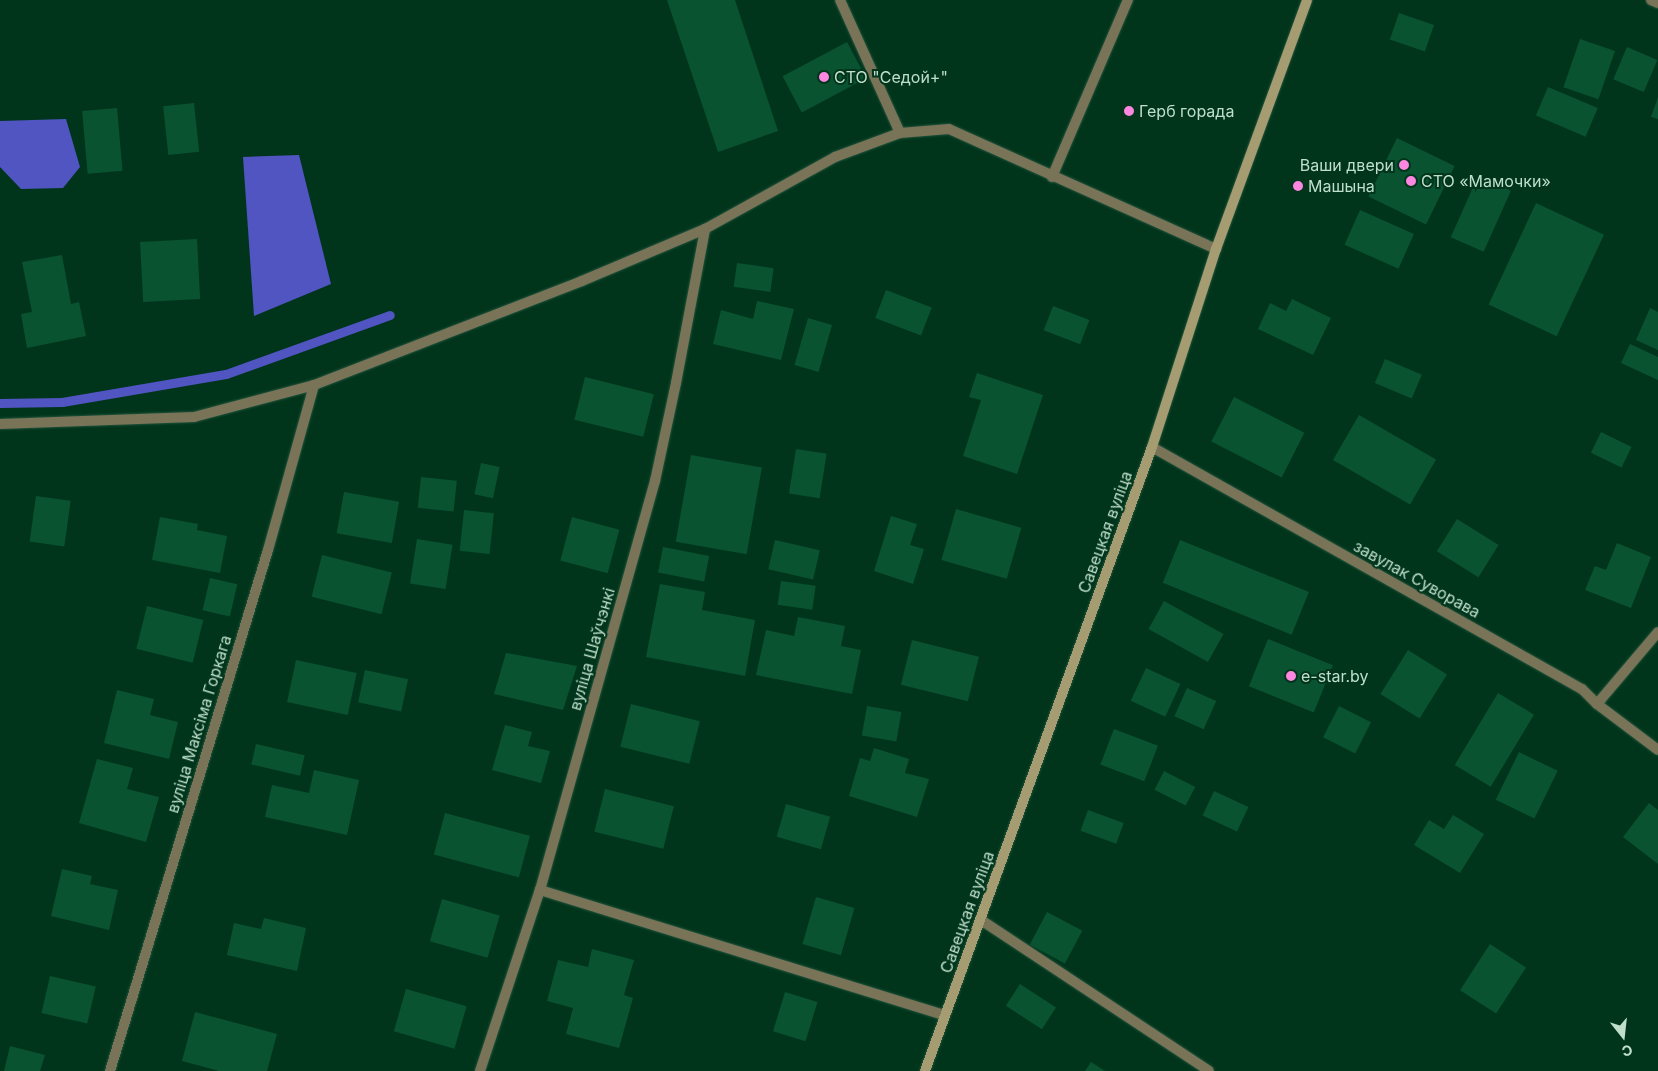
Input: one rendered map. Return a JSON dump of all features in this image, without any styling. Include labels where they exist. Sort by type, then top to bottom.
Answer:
[{"type":"main road","name":"Савецкая вуліца","points":[[925,1071],[1152,446],[1216,249],[1307,0]]},
{"type":"street","points":[[840,0],[900,133]]},
{"type":"street","points":[[1052,177],[1128,0]]},
{"type":"street","points":[[1651,0],[1658,3]]},
{"type":"street","points":[[0,424],[194,417],[314,385],[582,280],[705,229],[835,157],[900,133],[949,129],[1052,177],[1216,249]]},
{"type":"street","name":"вуліца Шаўчэнкі","points":[[480,1071],[540,890],[655,481],[676,383],[705,229]]},
{"type":"street","name":"вуліца Максіма Горкага","points":[[110,1071],[268,550],[314,385]]},
{"type":"street","name":"завулак Суворава","points":[[1152,446],[1582,689],[1597,704],[1658,750]]},
{"type":"street","points":[[1597,704],[1658,632]]},
{"type":"street","points":[[540,890],[945,1015]]},
{"type":"street","points":[[981,920],[1210,1071]]},
{"type":"shaded area","points":[[66,119],[80,167],[63,188],[21,189],[0,167],[0,121]]},
{"type":"shaded area","points":[[299,155],[331,284],[254,316],[243,157]]},
{"type":"building","points":[[667,0],[735,0],[778,131],[718,152]]},
{"type":"building","points":[[1399,13],[1434,25],[1425,52],[1390,39]]},
{"type":"building","points":[[1580,39],[1615,51],[1598,99],[1563,87]]},
{"type":"building","name":"СТО \"Седой+\"","points":[[847,42],[866,78],[802,112],[783,76]]},
{"type":"building","points":[[1627,47],[1657,60],[1644,92],[1613,79]]},
{"type":"building","points":[[1548,87],[1598,108],[1586,137],[1536,116]]},
{"type":"building","points":[[1658,97],[1658,119],[1651,117]]},
{"type":"building","points":[[194,103],[199,152],[168,155],[163,106]]},
{"type":"building","points":[[117,108],[122,171],[88,174],[82,111]]},
{"type":"building","name":"СТО «Мамочки»","points":[[1397,138],[1455,166],[1426,224],[1369,196]]},
{"type":"building","points":[[1478,176],[1511,191],[1484,252],[1451,237]]},
{"type":"building","points":[[1536,203],[1604,235],[1557,336],[1489,305]]},
{"type":"building","points":[[1360,210],[1414,234],[1398,269],[1345,245]]},
{"type":"building","points":[[197,239],[200,299],[143,302],[140,242]]},
{"type":"building","points":[[62,255],[71,304],[79,302],[86,336],[27,348],[21,314],[32,312],[22,262]]},
{"type":"building","points":[[737,263],[774,268],[770,292],[734,287]]},
{"type":"building","points":[[886,290],[932,308],[921,336],[875,318]]},
{"type":"building","points":[[1292,299],[1331,318],[1313,355],[1258,329],[1270,303],[1286,311]]},
{"type":"building","points":[[757,301],[794,309],[781,360],[713,344],[721,310],[753,319]]},
{"type":"building","points":[[1053,306],[1089,320],[1080,344],[1044,330]]},
{"type":"building","points":[[1650,308],[1658,312],[1658,350],[1636,340]]},
{"type":"building","points":[[808,318],[832,325],[819,372],[794,365]]},
{"type":"building","points":[[1630,344],[1658,357],[1658,380],[1621,363]]},
{"type":"building","points":[[1385,359],[1422,375],[1412,399],[1375,383]]},
{"type":"building","points":[[977,373],[1043,395],[1017,474],[963,456],[981,400],[969,397]]},
{"type":"building","points":[[585,377],[654,394],[643,437],[574,420]]},
{"type":"building","points":[[1234,397],[1304,433],[1282,477],[1211,442]]},
{"type":"building","points":[[1359,415],[1436,460],[1410,505],[1333,460]]},
{"type":"building","points":[[1601,432],[1632,447],[1621,468],[1591,453]]},
{"type":"building","points":[[796,449],[827,454],[820,498],[789,493]]},
{"type":"building","points":[[691,455],[762,468],[747,554],[676,542]]},
{"type":"building","points":[[481,463],[500,467],[493,498],[474,494]]},
{"type":"building","points":[[421,477],[457,481],[454,512],[418,508]]},
{"type":"building","points":[[344,492],[399,502],[392,543],[337,533]]},
{"type":"building","points":[[36,496],[71,501],[64,546],[30,542]]},
{"type":"building","points":[[956,509],[1021,528],[1007,579],[941,560]]},
{"type":"building","points":[[464,510],[494,513],[490,554],[460,551]]},
{"type":"building","points":[[891,516],[917,524],[910,545],[924,549],[913,584],[874,571]]},
{"type":"building","points":[[160,517],[198,524],[197,530],[227,536],[220,573],[152,560]]},
{"type":"building","points":[[572,517],[619,530],[608,573],[560,560]]},
{"type":"building","points":[[1457,519],[1499,545],[1478,577],[1437,551]]},
{"type":"building","points":[[417,539],[453,545],[446,589],[410,583]]},
{"type":"building","points":[[775,540],[820,550],[813,580],[768,569]]},
{"type":"building","points":[[1180,540],[1309,592],[1292,635],[1163,583]]},
{"type":"building","points":[[1617,543],[1651,557],[1631,608],[1585,590],[1595,566],[1606,570]]},
{"type":"building","points":[[663,547],[709,556],[704,581],[658,573]]},
{"type":"building","points":[[322,555],[392,572],[381,614],[312,597]]},
{"type":"building","points":[[210,578],[237,584],[230,616],[203,610]]},
{"type":"building","points":[[781,581],[816,586],[812,610],[778,605]]},
{"type":"building","points":[[660,584],[705,592],[702,610],[755,620],[745,676],[646,657]]},
{"type":"building","points":[[1164,601],[1223,634],[1208,662],[1148,629]]},
{"type":"building","points":[[147,606],[203,620],[193,663],[136,649]]},
{"type":"building","points":[[798,617],[845,626],[841,646],[861,650],[852,694],[756,675],[766,630],[794,636]]},
{"type":"building","name":"e-star.by","points":[[1268,639],[1333,665],[1314,713],[1249,686]]},
{"type":"building","points":[[912,640],[979,657],[968,701],[901,685]]},
{"type":"building","points":[[1408,650],[1447,674],[1419,718],[1380,694]]},
{"type":"building","points":[[506,653],[577,666],[563,710],[494,694]]},
{"type":"building","points":[[296,660],[357,673],[348,715],[287,702]]},
{"type":"building","points":[[1146,668],[1180,684],[1165,717],[1131,701]]},
{"type":"building","points":[[365,670],[408,679],[401,711],[358,702]]},
{"type":"building","points":[[1187,688],[1216,701],[1204,729],[1174,716]]},
{"type":"building","points":[[117,690],[154,699],[150,715],[178,722],[169,759],[104,743]]},
{"type":"building","points":[[1498,693],[1534,715],[1491,787],[1455,765]]},
{"type":"building","points":[[631,704],[700,721],[689,764],[620,747]]},
{"type":"building","points":[[867,706],[901,712],[896,742],[862,736]]},
{"type":"building","points":[[1339,706],[1371,722],[1355,754],[1323,737]]},
{"type":"building","points":[[505,725],[532,732],[528,746],[550,751],[541,783],[492,770]]},
{"type":"building","points":[[1114,729],[1158,746],[1144,781],[1100,764]]},
{"type":"building","points":[[256,744],[305,755],[300,776],[251,764]]},
{"type":"building","points":[[874,748],[909,759],[905,773],[929,779],[917,817],[849,796],[860,758],[870,761]]},
{"type":"building","points":[[1519,752],[1558,771],[1534,818],[1496,800]]},
{"type":"building","points":[[97,759],[133,768],[127,789],[159,797],[146,842],[79,823]]},
{"type":"building","points":[[314,770],[359,780],[347,835],[265,817],[272,785],[309,793]]},
{"type":"building","points":[[1164,771],[1195,787],[1186,806],[1154,790]]},
{"type":"building","points":[[605,789],[674,806],[663,849],[594,832]]},
{"type":"building","points":[[1214,791],[1248,807],[1237,832],[1203,815]]},
{"type":"building","points":[[1649,803],[1658,810],[1658,864],[1623,837]]},
{"type":"building","points":[[786,804],[830,817],[821,849],[777,837]]},
{"type":"building","points":[[1088,810],[1124,823],[1116,844],[1080,831]]},
{"type":"building","points":[[445,813],[530,836],[519,877],[434,855]]},
{"type":"building","points":[[1453,815],[1484,834],[1460,873],[1414,845],[1429,820],[1444,829]]},
{"type":"building","points":[[62,869],[92,876],[90,884],[118,890],[109,930],[51,916]]},
{"type":"building","points":[[816,897],[854,908],[841,955],[802,944]]},
{"type":"building","points":[[442,899],[500,916],[488,958],[430,941]]},
{"type":"building","points":[[1047,912],[1082,931],[1065,963],[1030,945]]},
{"type":"building","points":[[264,918],[306,928],[297,971],[227,955],[234,923],[261,929]]},
{"type":"building","points":[[1490,944],[1526,967],[1496,1014],[1460,990]]},
{"type":"building","points":[[592,949],[634,960],[624,995],[633,998],[619,1048],[566,1034],[573,1008],[547,1001],[558,960],[588,967]]},
{"type":"building","points":[[50,976],[96,987],[87,1024],[41,1013]]},
{"type":"building","points":[[1020,984],[1056,1007],[1042,1029],[1006,1006]]},
{"type":"building","points":[[406,989],[467,1006],[454,1049],[394,1031]]},
{"type":"building","points":[[785,992],[818,1002],[806,1041],[773,1031]]},
{"type":"building","points":[[195,1012],[277,1034],[267,1071],[219,1071],[182,1061]]},
{"type":"building","points":[[10,1046],[45,1055],[40,1071],[4,1071]]},
{"type":"building","points":[[1091,1062],[1105,1071],[1085,1071]]},
{"type":"waterway","points":[[0,403],[62,402],[226,374],[390,315]]},
{"type":"place","name":"СТО \"Седой+\"","points":[[824,77]]},
{"type":"place","name":"Герб горада","points":[[1129,111]]},
{"type":"place","name":"Ваши двери","points":[[1404,165]]},
{"type":"place","name":"СТО «Мамочки»","points":[[1411,181]]},
{"type":"place","name":"Машына","points":[[1298,186]]},
{"type":"place","name":"e-star.by","points":[[1291,676]]}]
